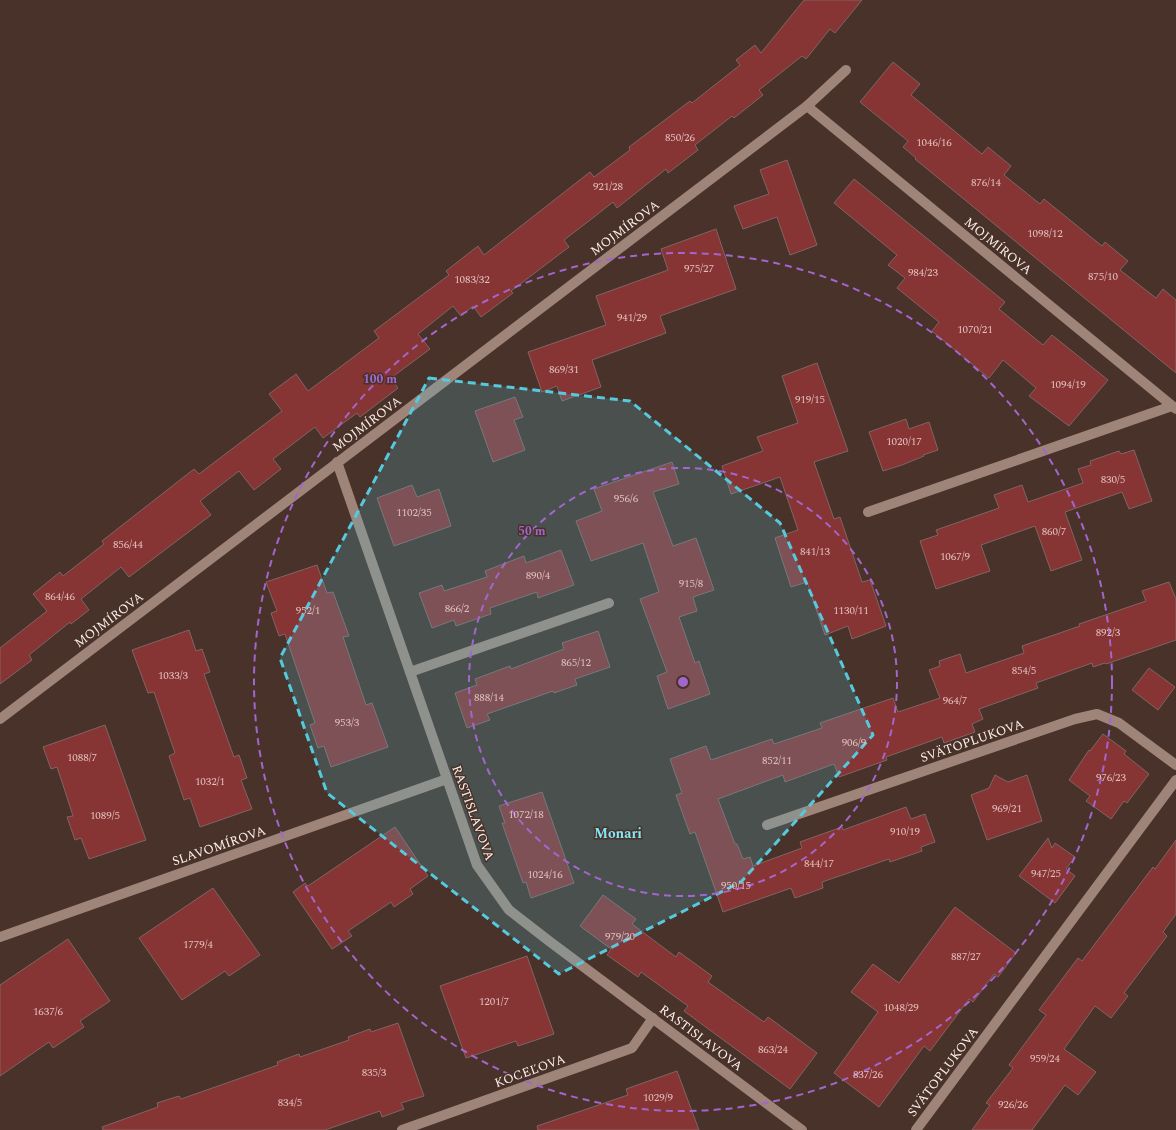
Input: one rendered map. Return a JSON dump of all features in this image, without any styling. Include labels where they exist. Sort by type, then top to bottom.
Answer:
[{"type":"street","name":"MOJMÍROVA","points":[[0,719],[807,106],[846,70]]},
{"type":"street","name":"MOJMÍROVA","points":[[807,106],[1174,408]]},
{"type":"street","name":"MOJMÍROVA","points":[[868,512],[1174,408]]},
{"type":"street","name":"RASTISLAVOVA","points":[[337,462],[477,865],[509,910],[802,1130]]},
{"type":"street","points":[[410,672],[609,603]]},
{"type":"street","name":"SVÄTOPLUKOVA","points":[[767,825],[1075,719],[1096,714],[1119,723],[1176,765]]},
{"type":"street","name":"SLAVOMÍROVA","points":[[0,937],[447,779]]},
{"type":"street","name":"SVÄTOPLUKOVA","points":[[916,1130],[1176,780]]},
{"type":"street","name":"KOCEĽOVA","points":[[402,1130],[632,1048],[653,1018]]},
{"type":"highlighted area","points":[[429,378],[630,401],[780,523],[873,735],[741,882],[559,974],[327,793],[280,658]]},
{"type":"building","points":[[804,0],[862,0],[835,33],[830,29],[806,59],[802,56],[759,90],[763,95],[734,118],[732,116],[695,145],[698,150],[668,173],[666,169],[617,208],[613,202],[564,240],[569,247],[511,291],[513,293],[481,317],[473,306],[461,316],[453,306],[418,334],[430,349],[391,378],[398,388],[360,417],[357,413],[323,438],[315,427],[273,459],[281,469],[254,490],[239,471],[200,501],[211,515],[129,577],[121,567],[81,599],[89,610],[71,624],[70,622],[29,655],[32,660],[0,684],[0,648],[47,611],[33,594],[60,572],[63,576],[104,544],[102,541],[194,469],[199,474],[282,411],[269,394],[296,374],[308,391],[379,338],[374,331],[449,275],[446,271],[478,246],[484,255],[590,172],[594,177],[630,150],[629,147],[690,101],[692,103],[740,65],[736,60],[755,45],[761,53]]},
{"type":"building","points":[[893,62],[920,84],[911,95],[982,154],[988,147],[1011,166],[1004,175],[1040,204],[1044,199],[1102,246],[1105,242],[1128,261],[1120,270],[1156,298],[1163,289],[1176,300],[1176,373],[915,159],[916,158],[903,147],[908,141],[860,102]]},
{"type":"building","points":[[787,160],[817,245],[790,255],[777,217],[743,229],[734,206],[769,194],[760,170]]},
{"type":"building","points":[[854,179],[1005,302],[999,309],[1043,345],[1052,335],[1108,380],[1069,426],[1029,396],[1036,388],[1003,360],[989,378],[932,331],[939,322],[897,288],[905,278],[888,265],[897,255],[834,203]]},
{"type":"building","points":[[716,229],[736,289],[660,316],[666,333],[592,360],[601,387],[562,401],[557,386],[542,392],[528,352],[606,325],[596,296],[668,270],[661,249]]},
{"type":"building","points":[[817,363],[848,451],[814,462],[834,519],[840,517],[862,582],[870,580],[886,626],[852,639],[848,626],[825,635],[807,582],[791,587],[775,538],[798,530],[780,477],[731,494],[722,466],[763,451],[757,437],[798,423],[782,376]]},
{"type":"building","points":[[515,397],[523,417],[514,420],[525,450],[493,462],[475,411]]},
{"type":"building","points":[[906,419],[909,429],[929,422],[938,450],[883,471],[869,432]]},
{"type":"building","points":[[1134,450],[1152,501],[1129,509],[1122,492],[1065,512],[1082,560],[1051,571],[1035,526],[981,545],[990,571],[936,589],[920,541],[938,535],[936,530],[999,508],[994,495],[1022,485],[1028,502],[1083,483],[1078,469],[1091,465],[1090,461],[1119,451],[1121,454]]},
{"type":"building","points":[[672,462],[679,484],[653,492],[673,546],[696,538],[714,590],[693,597],[697,611],[679,617],[695,663],[699,661],[710,694],[668,709],[657,676],[667,672],[640,599],[659,592],[643,543],[591,561],[576,521],[602,511],[594,489]]},
{"type":"building","points":[[412,485],[417,497],[439,489],[451,526],[394,546],[377,498]]},
{"type":"building","points":[[561,550],[574,585],[538,598],[537,592],[490,608],[491,614],[456,626],[454,620],[432,628],[419,593],[442,585],[444,591],[487,577],[485,571],[524,556],[526,563]]},
{"type":"building","points":[[317,565],[327,593],[333,592],[349,636],[343,637],[366,705],[372,703],[388,747],[331,767],[324,746],[318,748],[310,725],[315,723],[285,634],[279,636],[271,613],[277,611],[266,582]]},
{"type":"building","points":[[1169,582],[1176,599],[1176,640],[1106,664],[1093,667],[1092,663],[1036,683],[1038,688],[979,709],[983,719],[972,724],[975,732],[944,743],[942,737],[886,757],[887,760],[839,777],[834,764],[785,782],[783,775],[718,799],[735,844],[737,844],[743,859],[750,857],[753,866],[802,848],[800,842],[842,827],[843,830],[906,807],[911,819],[925,814],[935,842],[921,847],[922,851],[890,862],[889,859],[822,882],[823,888],[795,898],[791,888],[723,912],[695,832],[690,834],[676,795],[682,793],[670,759],[706,746],[711,760],[772,739],[774,744],[822,728],[820,723],[893,698],[898,712],[940,698],[929,670],[940,666],[939,661],[960,654],[966,673],[1024,653],[1022,646],[1080,626],[1079,624],[1146,601],[1142,591]]},
{"type":"building","points":[[189,630],[196,651],[202,649],[210,672],[204,674],[234,757],[239,755],[247,778],[241,780],[252,809],[200,827],[190,798],[184,800],[169,756],[175,753],[154,692],[148,693],[132,650]]},
{"type":"building","points":[[598,631],[610,667],[575,679],[577,685],[554,693],[553,691],[487,714],[490,720],[467,728],[455,693],[477,685],[475,679],[510,666],[511,669],[564,649],[562,643]]},
{"type":"building","points":[[1149,668],[1175,687],[1158,710],[1132,690]]},
{"type":"building","points":[[105,725],[146,840],[89,859],[81,838],[75,840],[67,817],[73,816],[57,767],[51,769],[43,747]]},
{"type":"building","points":[[1103,734],[1126,751],[1124,754],[1149,774],[1127,803],[1124,801],[1111,819],[1086,801],[1090,796],[1069,780],[1089,750],[1090,751]]},
{"type":"building","points":[[995,775],[1008,782],[1027,775],[1042,821],[987,840],[971,795],[989,788]]},
{"type":"building","points":[[542,792],[574,883],[531,898],[526,882],[523,883],[502,823],[505,823],[499,806]]},
{"type":"building","points":[[395,827],[428,876],[410,889],[413,894],[394,907],[391,902],[348,931],[352,936],[332,949],[293,892],[305,883],[308,886]]},
{"type":"building","points":[[1048,838],[1052,848],[1055,843],[1075,857],[1066,869],[1075,876],[1055,903],[1019,876]]},
{"type":"building","points":[[1176,840],[1176,914],[1163,932],[1167,936],[1124,993],[1128,996],[1111,1018],[1095,1006],[1064,1049],[1096,1072],[1078,1095],[1065,1085],[1032,1130],[972,1130],[990,1105],[986,1103],[1013,1068],[1009,1065],[1046,1015],[1039,1010],[1078,958],[1082,961],[1153,867],[1155,869]]},
{"type":"building","points":[[213,888],[260,955],[229,976],[225,971],[182,1000],[139,938]]},
{"type":"building","points":[[603,895],[636,919],[632,924],[676,957],[679,952],[712,976],[708,982],[764,1022],[768,1017],[817,1053],[790,1089],[684,1011],[688,1006],[641,972],[638,977],[607,955],[611,949],[580,926]]},
{"type":"building","points":[[955,907],[1016,953],[998,977],[994,974],[973,1002],[969,999],[930,1051],[924,1046],[879,1107],[834,1073],[878,1012],[851,992],[873,964],[899,983]]},
{"type":"building","points":[[68,939],[110,1001],[80,1021],[84,1027],[53,1048],[49,1042],[0,1076],[0,985]]},
{"type":"building","points":[[527,956],[554,1034],[518,1046],[516,1041],[466,1058],[440,986]]},
{"type":"building","points":[[398,1023],[424,1096],[401,1103],[404,1109],[382,1117],[380,1111],[325,1130],[103,1130],[102,1127],[158,1107],[157,1103],[179,1096],[181,1099],[278,1065],[277,1062],[299,1054],[300,1057],[349,1040],[348,1037],[370,1029],[371,1032]]},
{"type":"building","points":[[677,1071],[699,1130],[538,1130],[537,1126],[628,1095],[626,1089]]},
{"type":"district","name":"Monari","points":[[618,833]]}]
